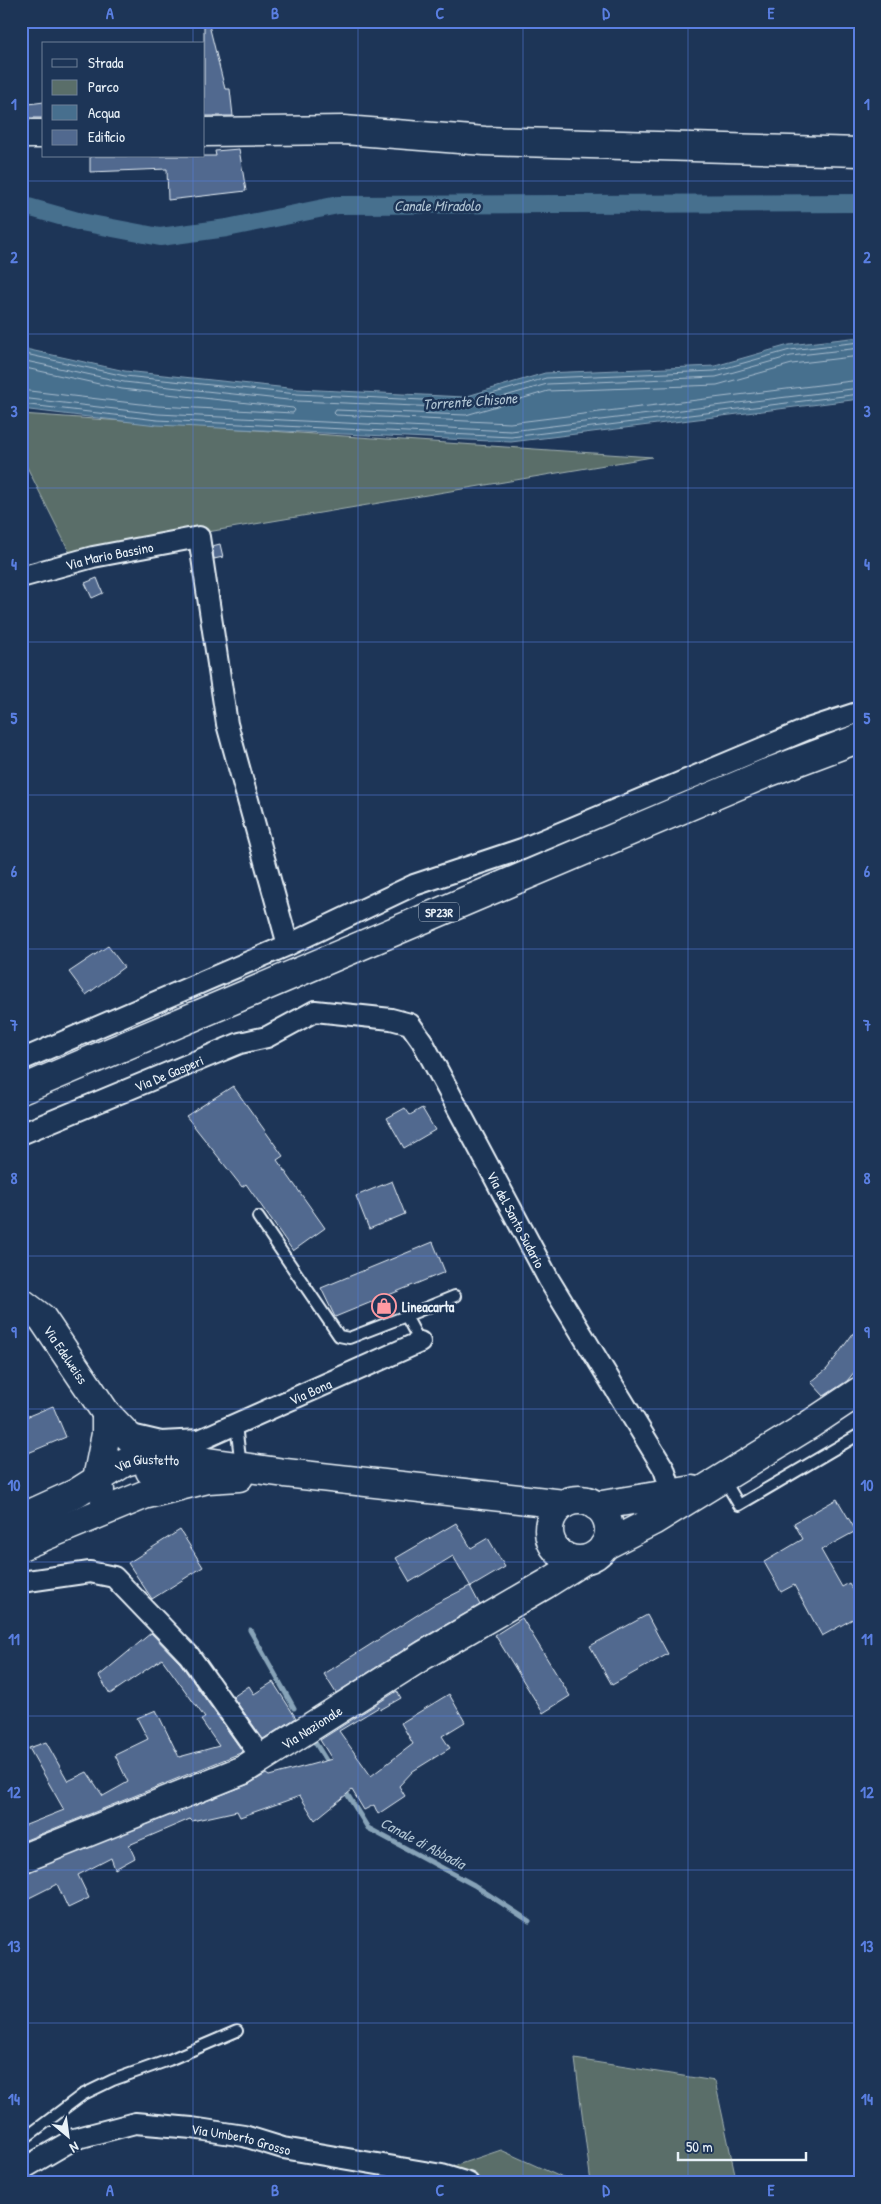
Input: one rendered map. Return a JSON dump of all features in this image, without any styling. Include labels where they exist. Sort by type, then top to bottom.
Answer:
[{"type":"main road","points":[[205,132],[344,130],[485,141],[860,152]]},
{"type":"main road","points":[[21,134],[42,134]]},
{"type":"main road","name":"SP23R","points":[[21,1090],[767,773],[860,738]]},
{"type":"main road","name":"Via Edelweiss","points":[[21,1302],[42,1318],[106,1413],[150,1458]]},
{"type":"main road","name":"Via Nazionale","points":[[21,1859],[243,1770],[424,1655],[594,1553],[653,1521],[809,1425],[860,1391]]},
{"type":"main road","points":[[104,1511],[97,1479],[106,1434],[106,1413]]},
{"type":"main road","name":"Via Giustetto","points":[[21,1518],[76,1492],[125,1462],[140,1458],[178,1460],[495,1498],[564,1504]]},
{"type":"main road","points":[[144,1494],[149,1481],[150,1458]]},
{"type":"main road","name":"Via Giustetto","points":[[21,1546],[144,1494],[208,1479],[285,1473]]},
{"type":"main road","points":[[535,1590],[550,1568],[552,1516],[564,1504],[580,1500],[596,1506],[672,1494],[715,1482]]},
{"type":"main road","name":"Via Giustetto","points":[[495,1498],[551,1540]]},
{"type":"main road","points":[[551,1540],[566,1558],[594,1553],[609,1529],[607,1520],[596,1506]]},
{"type":"street","name":"Via Mario Bassino","points":[[21,577],[93,557],[199,537],[227,724],[288,945]]},
{"type":"street","points":[[21,1060],[288,945],[414,885],[522,849],[808,728],[860,712]]},
{"type":"street","name":"Via De Gasperi","points":[[21,1134],[240,1043],[267,1037],[315,1011]]},
{"type":"street","name":"Via del Santo Sudario","points":[[315,1011],[391,1019],[410,1024],[422,1042],[549,1280],[664,1469],[672,1494]]},
{"type":"street","name":"Via Bona","points":[[200,1440],[420,1342]]},
{"type":"street","points":[[127,1434],[161,1442],[200,1440]]},
{"type":"street","points":[[144,1494],[200,1440]]},
{"type":"street","points":[[21,1582],[90,1572],[114,1577],[189,1655],[261,1757]]},
{"type":"street","name":"Via Umberto Grosso","points":[[21,2170],[74,2139],[135,2123],[192,2128],[244,2136],[284,2148],[433,2173],[468,2183]]},
{"type":"lane","points":[[258,1217],[339,1336],[349,1338],[455,1296]]},
{"type":"lane","points":[[406,1316],[420,1342]]},
{"type":"lane","points":[[236,1425],[241,1467]]},
{"type":"lane","points":[[715,1482],[739,1505],[860,1434]]},
{"type":"lane","points":[[21,2141],[82,2095],[114,2080],[169,2060],[237,2031]]},
{"type":"green space","points":[[21,414],[652,457],[71,555],[21,455]]},
{"type":"green space","points":[[575,2059],[715,2081],[737,2183],[591,2183]]},
{"type":"green space","points":[[501,2150],[574,2183],[404,2183]]},
{"type":"water","name":"Torrente Chisone","points":[[860,337],[860,399],[511,442],[157,425],[21,409],[21,348],[125,371],[298,389],[464,397],[545,373],[715,366],[789,345]]},
{"type":"building","points":[[209,25],[225,89],[230,89],[233,116],[205,116],[204,26]]},
{"type":"building","points":[[42,102],[42,118],[21,118],[21,105]]},
{"type":"building","points":[[239,149],[246,191],[168,200],[167,169],[90,172],[90,158],[205,158],[205,156],[216,156],[215,151]]},
{"type":"building","points":[[220,544],[223,557],[214,559],[212,546]]},
{"type":"building","points":[[97,578],[103,593],[92,598],[85,583]]},
{"type":"building","points":[[108,946],[124,967],[86,995],[69,972]]},
{"type":"building","points":[[233,1086],[283,1156],[277,1160],[325,1228],[293,1251],[246,1184],[242,1187],[186,1116]]},
{"type":"building","points":[[405,1108],[410,1115],[422,1108],[435,1130],[404,1148],[387,1118]]},
{"type":"building","points":[[392,1181],[405,1214],[369,1229],[356,1196]]},
{"type":"building","points":[[433,1242],[445,1272],[335,1317],[321,1288]]},
{"type":"building","points":[[860,1324],[860,1365],[847,1381],[824,1396],[811,1382],[827,1369]]},
{"type":"building","points":[[53,1406],[66,1437],[21,1456],[21,1419]]},
{"type":"building","points":[[837,1499],[856,1531],[821,1550],[842,1587],[849,1583],[860,1603],[860,1615],[822,1636],[794,1585],[781,1592],[764,1562],[803,1539],[794,1523]]},
{"type":"building","points":[[456,1523],[471,1548],[488,1538],[505,1567],[471,1587],[453,1556],[410,1582],[396,1558]]},
{"type":"building","points":[[180,1530],[203,1567],[152,1599],[128,1563]]},
{"type":"building","points":[[470,1586],[480,1605],[416,1642],[336,1693],[324,1674],[433,1605]]},
{"type":"building","points":[[647,1615],[668,1654],[612,1685],[590,1646]]},
{"type":"building","points":[[522,1618],[570,1696],[543,1713],[495,1635]]},
{"type":"building","points":[[151,1633],[180,1663],[243,1752],[21,1842],[21,1827],[64,1810],[29,1748],[46,1742],[68,1781],[87,1772],[103,1796],[128,1782],[115,1755],[148,1739],[137,1718],[156,1710],[179,1757],[219,1746],[201,1720],[205,1718],[162,1659],[110,1694],[99,1676]]},
{"type":"building","points":[[273,1682],[296,1718],[263,1739],[233,1697],[249,1686],[254,1694]]},
{"type":"building","points":[[397,1691],[401,1698],[380,1710],[379,1707],[339,1731],[371,1776],[413,1744],[401,1723],[449,1694],[465,1722],[442,1736],[450,1748],[413,1771],[399,1786],[405,1796],[378,1814],[374,1805],[364,1810],[352,1790],[315,1820],[300,1796],[240,1817],[237,1811],[192,1821],[190,1819],[129,1845],[135,1858],[115,1869],[111,1858],[78,1875],[89,1898],[68,1908],[57,1884],[21,1902],[21,1874],[249,1784],[266,1774],[269,1776],[332,1759],[320,1740]]},
{"type":"waterway","name":"Canale Miradolo","points":[[21,205],[81,222],[160,237],[227,228],[338,205],[860,203]]},
{"type":"waterway","name":"Canale di Abbadia","points":[[250,1630],[294,1708]]},
{"type":"waterway","name":"Canale di Abbadia","points":[[313,1739],[329,1765]]},
{"type":"waterway","name":"Canale di Abbadia","points":[[344,1789],[368,1828],[474,1885],[529,1921]]},
{"type":"place","name":"Lineacarta","points":[[384,1306]]}]
